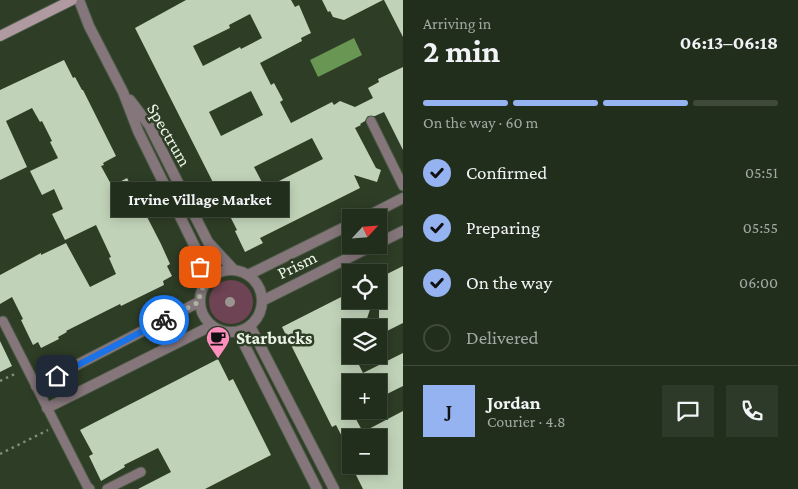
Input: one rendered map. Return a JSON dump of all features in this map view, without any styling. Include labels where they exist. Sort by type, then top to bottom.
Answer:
[{"type":"street","points":[[0,36],[72,0]]},
{"type":"street","name":"Spectrum","points":[[79,0],[89,26],[123,92],[138,131],[196,249],[204,285]]},
{"type":"street","name":"Spectrum","points":[[123,92],[149,125],[208,242],[234,270]]},
{"type":"street","points":[[382,209],[403,198]]},
{"type":"street","name":"Prism","points":[[248,275],[342,228]]},
{"type":"street","points":[[388,238],[403,231]]},
{"type":"street","name":"Prism","points":[[262,301],[356,254]]},
{"type":"street","points":[[225,270],[234,270],[248,275],[260,292],[262,301],[258,318],[250,326],[238,332],[227,333],[211,326],[203,317],[199,302],[200,293],[204,285],[217,273],[225,270]]},
{"type":"street","points":[[36,386],[199,302]]},
{"type":"street","points":[[47,408],[211,326]]},
{"type":"street","points":[[250,326],[334,489]]},
{"type":"street","points":[[238,332],[317,489]]},
{"type":"lane","points":[[371,121],[403,186]]},
{"type":"lane","points":[[3,321],[90,489]]},
{"type":"lane","points":[[107,489],[141,472]]},
{"type":"path","points":[[0,381],[27,368]]},
{"type":"path","points":[[0,454],[56,426]]},
{"type":"shaded area","points":[[354,38],[362,55],[318,77],[310,60]]},
{"type":"shaded area","points":[[235,280],[247,286],[252,293],[252,311],[247,318],[240,323],[227,324],[219,321],[212,314],[209,298],[212,290],[219,283]]},
{"type":"building","points":[[186,0],[291,0],[295,7],[299,5],[311,33],[301,38],[302,41],[260,63],[271,85],[274,83],[283,100],[280,102],[291,123],[332,102],[334,105],[340,101],[355,107],[373,98],[368,88],[379,82],[378,79],[403,67],[403,150],[384,112],[375,116],[368,116],[361,125],[355,128],[376,168],[381,170],[377,182],[354,175],[360,188],[260,238],[263,243],[245,252],[235,231],[237,230],[135,28]],"holes":[[[250,14],[262,38],[203,66],[193,46],[230,28],[229,25]],[[251,91],[263,115],[221,136],[209,112]],[[312,138],[323,159],[265,188],[254,167]]]},
{"type":"building","points":[[322,0],[383,0],[344,20],[333,17]]},
{"type":"building","points":[[384,0],[403,0],[403,37]]},
{"type":"building","points":[[64,60],[73,78],[75,77],[83,90],[116,156],[101,166],[112,186],[127,178],[161,244],[170,264],[167,266],[172,276],[163,281],[164,285],[66,331],[58,337],[59,339],[41,348],[38,342],[33,345],[12,297],[0,304],[0,275],[41,253],[41,255],[66,243],[90,287],[116,274],[109,258],[111,257],[96,225],[65,240],[52,214],[63,209],[54,189],[42,195],[30,171],[58,158],[42,121],[40,122],[32,108],[6,121],[27,167],[0,180],[0,90]]},
{"type":"building","points":[[403,266],[403,323],[387,331],[387,319],[379,319],[379,309],[387,309],[387,274]]},
{"type":"building","points":[[342,297],[342,309],[370,309],[367,319],[342,319],[342,364],[358,364],[363,373],[381,364],[387,364],[387,361],[403,353],[403,386],[387,394],[387,374],[342,374],[342,419],[356,419],[361,429],[342,429],[342,437],[336,425],[332,427],[282,327]]},
{"type":"building","points":[[0,341],[12,366],[0,372]]},
{"type":"building","points":[[218,359],[229,381],[233,379],[271,455],[205,489],[138,489],[171,472],[158,448],[124,465],[125,467],[101,481],[89,456],[93,454],[80,430]]},
{"type":"building","points":[[403,411],[403,489],[363,489],[356,474],[387,474],[387,429],[369,429]]},
{"type":"way so far","points":[[164,320],[199,302],[200,293],[204,285],[200,267]]},
{"type":"place","name":"Irvine Village Market","points":[[200,267]]},
{"type":"place","name":"Starbucks","points":[[218,359]]},
{"type":"route","points":[[57,376],[164,320]]}]
